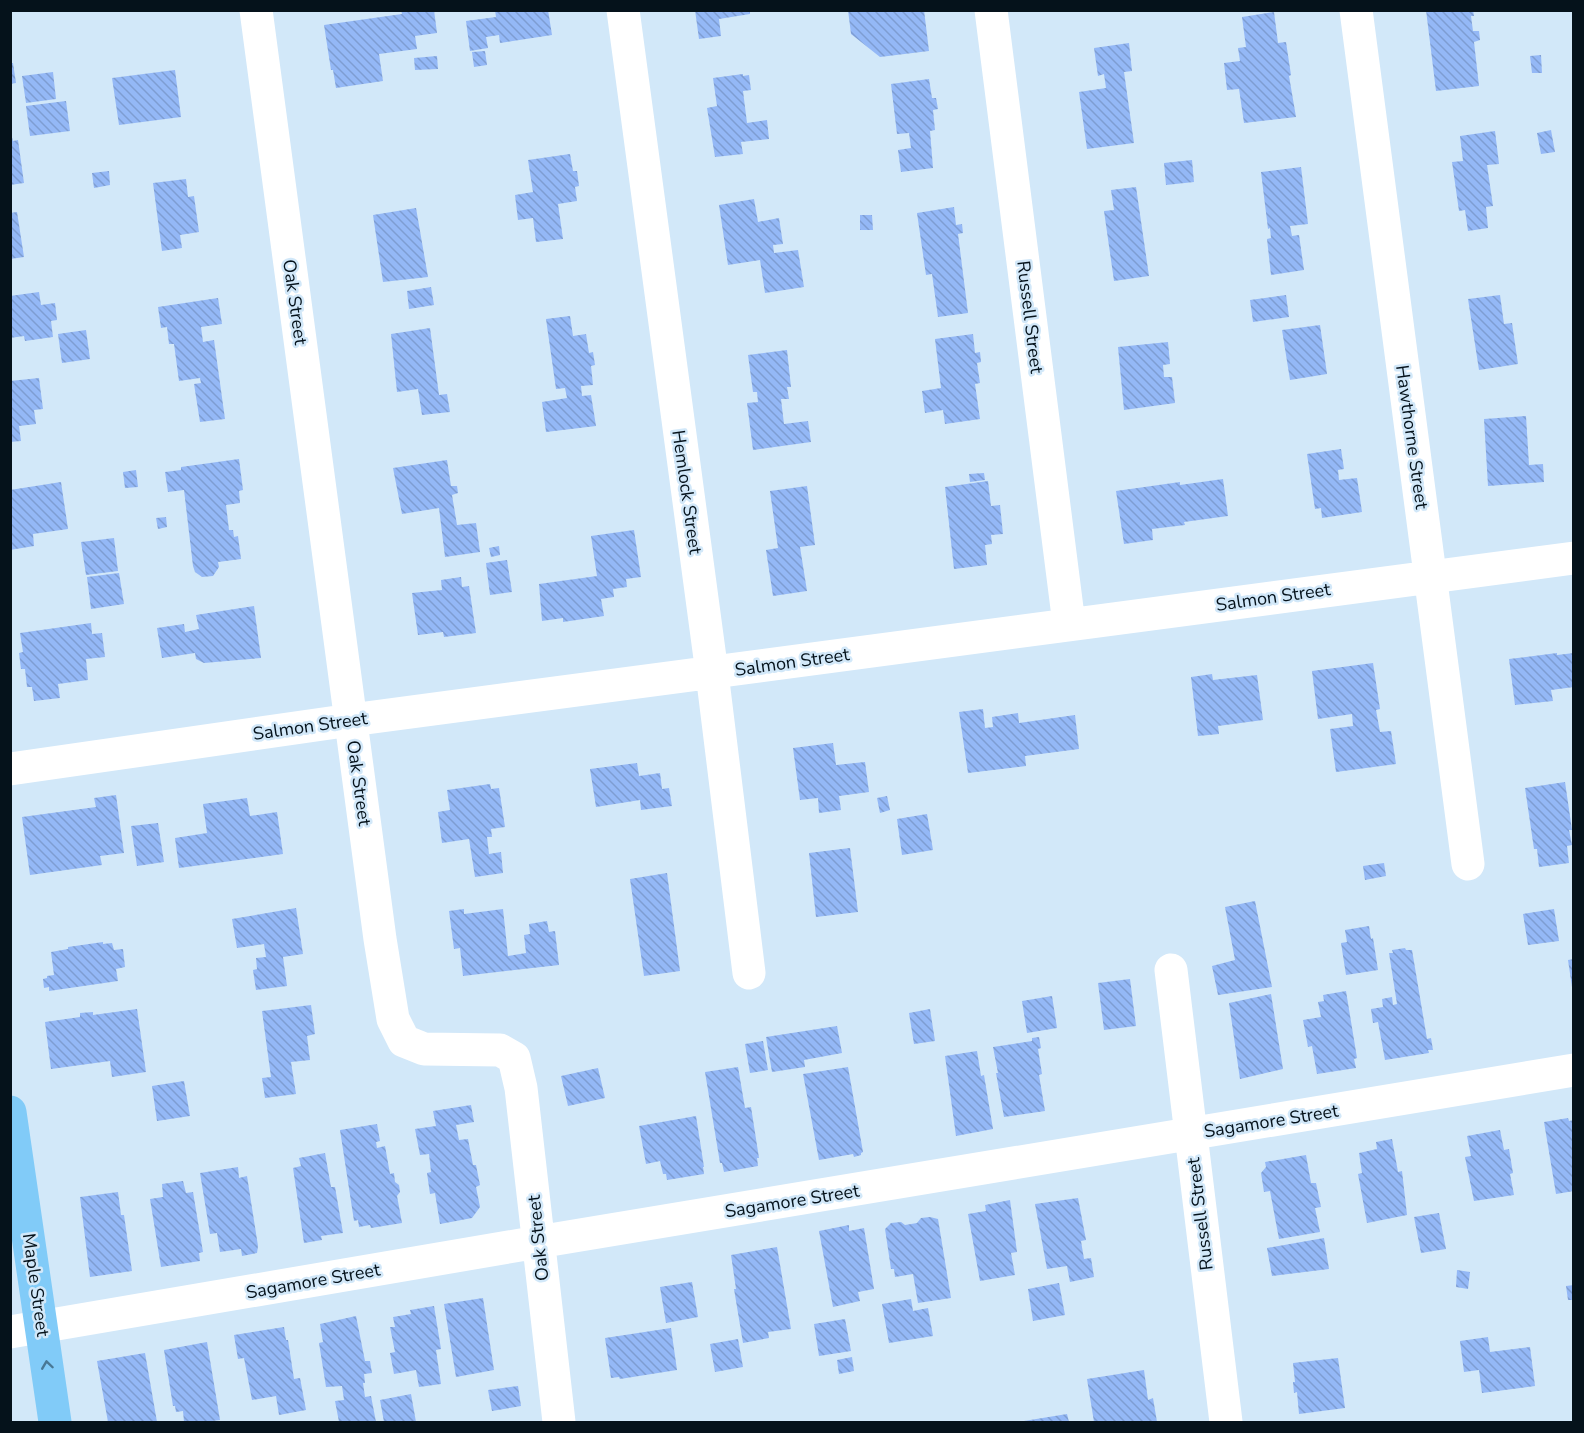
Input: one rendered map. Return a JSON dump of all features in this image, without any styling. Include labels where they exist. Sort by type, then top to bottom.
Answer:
[{"type":"main road","name":"Maple Street","points":[[10,1112],[26,1330],[55,1422]]},
{"type":"street","name":"Oak Street","points":[[256,10],[380,939],[393,1019],[404,1041],[424,1049],[500,1050],[514,1058],[522,1096],[559,1422]]},
{"type":"street","name":"Hemlock Street","points":[[623,10],[749,973]]},
{"type":"street","name":"Russell Street","points":[[991,10],[1069,624]]},
{"type":"street","name":"Hawthorne Street","points":[[1356,10],[1468,864]]},
{"type":"street","name":"Salmon Street","points":[[10,769],[351,720],[1574,558]]},
{"type":"street","name":"Russell Street","points":[[1171,970],[1226,1422]]},
{"type":"street","name":"Sagamore Street","points":[[26,1330],[538,1242],[1574,1070]]},
{"type":"building","points":[[401,10],[434,10],[437,33],[415,36],[417,49],[379,54],[383,81],[336,88],[324,25],[402,14]]},
{"type":"building","points":[[495,10],[548,10],[552,35],[500,43],[499,35],[486,37],[488,48],[470,51],[466,21],[496,17]]},
{"type":"building","points":[[695,10],[750,10],[750,14],[719,19],[721,36],[699,39]]},
{"type":"building","points":[[848,10],[924,10],[929,51],[880,57],[851,34]]},
{"type":"building","points":[[1426,10],[1473,10],[1474,16],[1471,16],[1473,31],[1479,31],[1480,40],[1474,42],[1479,86],[1436,91]]},
{"type":"building","points":[[1274,12],[1278,43],[1286,42],[1296,117],[1244,123],[1239,89],[1227,90],[1224,63],[1240,61],[1238,48],[1246,47],[1242,17]]},
{"type":"building","points":[[1129,43],[1132,71],[1124,72],[1134,143],[1087,149],[1079,92],[1106,88],[1104,74],[1098,76],[1094,48]]},
{"type":"building","points":[[485,51],[487,65],[474,67],[472,52]]},
{"type":"building","points":[[1541,55],[1542,73],[1532,73],[1530,56]]},
{"type":"building","points":[[437,56],[438,69],[415,70],[414,58]]},
{"type":"building","points":[[10,63],[13,63],[16,83],[10,84]]},
{"type":"building","points":[[175,70],[181,117],[119,125],[112,78]]},
{"type":"building","points":[[53,72],[56,99],[26,103],[22,76]]},
{"type":"building","points":[[743,74],[743,76],[749,75],[751,90],[743,91],[747,123],[767,120],[769,139],[741,142],[743,154],[715,157],[707,108],[717,106],[713,78]]},
{"type":"building","points":[[929,79],[932,98],[936,98],[938,109],[933,110],[935,130],[930,131],[933,168],[901,172],[898,150],[911,148],[909,133],[897,134],[891,84]]},
{"type":"building","points":[[66,101],[70,131],[30,136],[26,106]]},
{"type":"building","points":[[10,130],[13,141],[18,140],[24,183],[10,185]]},
{"type":"building","points":[[1551,130],[1555,152],[1541,154],[1537,133]]},
{"type":"building","points":[[1495,131],[1499,164],[1487,165],[1493,206],[1486,207],[1488,228],[1468,231],[1465,210],[1459,211],[1452,162],[1463,161],[1460,136]]},
{"type":"building","points":[[570,154],[573,171],[577,171],[579,186],[575,187],[577,201],[558,204],[563,239],[536,242],[533,218],[518,220],[515,195],[533,192],[528,160]]},
{"type":"building","points":[[1192,160],[1194,182],[1166,185],[1164,163]]},
{"type":"building","points":[[1301,167],[1308,224],[1290,226],[1292,236],[1299,235],[1304,270],[1271,275],[1267,239],[1271,238],[1261,172]]},
{"type":"building","points":[[109,171],[110,185],[94,188],[92,173]]},
{"type":"building","points":[[186,179],[188,197],[194,196],[199,232],[180,235],[182,248],[162,251],[153,183]]},
{"type":"building","points":[[1136,187],[1149,276],[1114,281],[1104,211],[1114,210],[1111,190]]},
{"type":"building","points":[[754,199],[758,222],[779,218],[783,244],[773,245],[774,253],[798,250],[804,287],[765,293],[760,260],[728,265],[719,205]]},
{"type":"building","points":[[954,207],[956,225],[962,224],[963,233],[958,234],[968,313],[938,317],[932,274],[926,275],[917,213]]},
{"type":"building","points":[[416,208],[428,277],[383,282],[373,215]]},
{"type":"building","points":[[17,212],[24,257],[10,259],[10,213]]},
{"type":"building","points":[[860,215],[872,215],[873,230],[860,230]]},
{"type":"building","points":[[431,287],[434,305],[409,309],[407,291]]},
{"type":"building","points":[[39,292],[41,305],[55,303],[57,320],[51,321],[53,337],[25,341],[24,336],[10,338],[10,296]]},
{"type":"building","points":[[1286,295],[1289,317],[1253,322],[1250,300]]},
{"type":"building","points":[[1500,295],[1504,324],[1512,323],[1518,364],[1479,370],[1468,299]]},
{"type":"building","points":[[218,298],[222,324],[201,327],[203,342],[214,340],[225,419],[200,422],[194,384],[201,383],[200,378],[179,381],[174,344],[169,344],[167,327],[161,328],[158,307]]},
{"type":"building","points":[[570,316],[573,336],[586,334],[589,353],[593,352],[595,365],[591,366],[593,385],[581,386],[582,396],[591,395],[596,426],[546,432],[542,402],[567,398],[565,388],[556,389],[546,319]]},
{"type":"building","points":[[1320,325],[1327,374],[1290,380],[1282,330]]},
{"type":"building","points":[[430,328],[439,395],[447,394],[450,412],[422,415],[418,389],[397,392],[391,334]]},
{"type":"building","points":[[86,330],[90,359],[62,363],[58,334]]},
{"type":"building","points":[[973,334],[975,353],[980,352],[981,362],[977,363],[980,383],[975,384],[980,419],[945,424],[943,410],[925,413],[922,391],[941,388],[935,339]]},
{"type":"building","points":[[1168,342],[1170,364],[1163,365],[1164,377],[1172,377],[1175,403],[1124,410],[1118,347]]},
{"type":"building","points":[[787,350],[791,387],[787,387],[789,399],[781,399],[784,424],[808,421],[811,442],[753,450],[747,403],[758,402],[757,392],[753,392],[748,355]]},
{"type":"building","points":[[39,378],[43,409],[34,410],[36,424],[19,426],[21,441],[10,442],[10,381]]},
{"type":"building","points":[[1526,416],[1529,465],[1543,464],[1544,482],[1488,486],[1484,419]]},
{"type":"building","points":[[1341,449],[1344,469],[1338,470],[1339,480],[1357,478],[1362,512],[1322,518],[1321,508],[1315,509],[1307,454]]},
{"type":"building","points":[[239,459],[243,490],[239,491],[240,503],[226,505],[229,530],[233,530],[234,537],[238,536],[241,559],[218,562],[219,567],[213,576],[202,577],[195,572],[193,566],[184,490],[168,492],[165,472],[181,470],[181,467]]},
{"type":"building","points":[[447,460],[451,486],[457,486],[458,493],[452,495],[457,525],[476,523],[480,552],[445,557],[439,508],[402,514],[393,468]]},
{"type":"building","points":[[136,470],[138,487],[125,488],[123,472]]},
{"type":"building","points":[[984,473],[985,480],[970,482],[969,474]]},
{"type":"building","points":[[1223,479],[1228,516],[1152,529],[1153,540],[1124,544],[1116,491],[1180,482],[1180,485]]},
{"type":"building","points":[[988,481],[991,506],[1000,505],[1003,534],[991,535],[992,544],[985,545],[987,565],[954,569],[945,487]]},
{"type":"building","points":[[61,482],[68,529],[33,534],[34,546],[10,550],[10,490]]},
{"type":"building","points":[[807,486],[815,545],[800,547],[807,591],[773,596],[766,550],[778,548],[770,491]]},
{"type":"building","points":[[166,517],[167,527],[158,529],[156,518]]},
{"type":"building","points":[[634,530],[641,577],[626,579],[627,587],[613,589],[614,597],[601,599],[604,616],[563,622],[563,618],[542,621],[539,584],[597,576],[591,536]]},
{"type":"building","points":[[114,538],[118,571],[86,575],[81,542]]},
{"type":"building","points":[[499,546],[500,555],[491,557],[489,548]]},
{"type":"building","points":[[507,560],[512,592],[490,595],[486,563]]},
{"type":"building","points":[[119,573],[124,604],[91,609],[87,577]]},
{"type":"building","points":[[461,577],[462,587],[469,586],[476,633],[444,637],[443,632],[418,635],[412,593],[442,590],[441,580]]},
{"type":"building","points":[[254,606],[261,658],[204,663],[196,659],[195,653],[162,658],[157,628],[184,624],[185,632],[199,629],[196,615]]},
{"type":"building","points":[[91,623],[92,634],[102,633],[105,657],[86,659],[88,680],[58,684],[60,698],[34,701],[32,687],[27,687],[25,669],[21,669],[19,653],[23,652],[20,633]]},
{"type":"building","points":[[1557,653],[1557,655],[1574,653],[1574,687],[1551,690],[1553,701],[1515,705],[1509,659]]},
{"type":"building","points":[[1373,663],[1380,709],[1376,710],[1380,732],[1391,731],[1396,764],[1336,772],[1330,729],[1353,726],[1352,714],[1318,719],[1312,671]]},
{"type":"building","points":[[1212,674],[1213,680],[1257,675],[1263,720],[1218,726],[1219,734],[1198,736],[1191,677]]},
{"type":"building","points":[[983,709],[985,728],[993,727],[992,717],[1018,713],[1019,723],[1075,715],[1079,749],[1025,756],[1026,766],[968,773],[959,712]]},
{"type":"building","points":[[833,743],[836,765],[865,762],[869,792],[839,796],[841,810],[819,813],[818,798],[800,800],[793,748]]},
{"type":"building","points":[[637,763],[639,776],[660,773],[662,789],[669,788],[672,806],[641,810],[640,800],[596,807],[590,769]]},
{"type":"building","points":[[1565,782],[1572,830],[1569,830],[1572,845],[1567,846],[1569,863],[1539,867],[1525,788]]},
{"type":"building","points":[[490,784],[491,789],[499,788],[505,827],[491,829],[492,837],[487,837],[489,854],[501,852],[503,873],[475,877],[469,839],[442,843],[438,812],[450,810],[447,790]]},
{"type":"building","points":[[116,795],[124,853],[100,856],[102,865],[30,875],[22,817],[96,807],[94,798]]},
{"type":"building","points":[[887,796],[890,810],[880,813],[877,798]]},
{"type":"building","points":[[247,798],[250,816],[277,812],[283,854],[179,868],[175,838],[207,833],[203,804]]},
{"type":"building","points":[[927,814],[933,850],[902,855],[897,819]]},
{"type":"building","points":[[158,823],[164,862],[137,866],[131,826]]},
{"type":"building","points":[[850,848],[858,912],[816,917],[809,853]]},
{"type":"building","points":[[1384,863],[1386,876],[1365,880],[1363,866]]},
{"type":"building","points":[[667,873],[680,971],[644,976],[630,879]]},
{"type":"building","points":[[1255,901],[1272,987],[1218,995],[1212,966],[1235,960],[1225,907]]},
{"type":"building","points":[[296,908],[303,954],[283,957],[287,986],[256,990],[253,970],[257,969],[256,958],[266,957],[264,944],[237,948],[232,919]]},
{"type":"building","points":[[464,909],[464,914],[503,909],[508,956],[526,953],[524,935],[530,934],[529,924],[547,921],[549,932],[555,931],[559,965],[463,976],[460,948],[454,949],[449,911]]},
{"type":"building","points":[[1554,909],[1559,941],[1528,945],[1523,914]]},
{"type":"building","points":[[1369,926],[1378,970],[1346,975],[1341,943],[1347,942],[1345,930]]},
{"type":"building","points":[[103,942],[103,944],[112,943],[114,950],[123,949],[125,967],[116,969],[118,981],[49,991],[49,987],[44,988],[43,979],[54,975],[51,952]]},
{"type":"building","points":[[1405,948],[1412,950],[1427,1039],[1431,1038],[1433,1050],[1428,1050],[1429,1053],[1385,1060],[1378,1022],[1373,1023],[1371,1009],[1383,1007],[1382,999],[1392,997],[1393,1005],[1397,1004],[1389,953],[1393,953],[1392,950]]},
{"type":"building","points":[[1574,959],[1574,987],[1572,987],[1568,960]]},
{"type":"building","points":[[1130,979],[1136,1026],[1104,1030],[1098,983]]},
{"type":"building","points":[[1346,991],[1357,1058],[1354,1059],[1356,1068],[1317,1074],[1312,1046],[1308,1047],[1303,1020],[1321,1017],[1318,1002],[1324,1001],[1323,995]]},
{"type":"building","points":[[1271,994],[1283,1069],[1240,1079],[1229,1003]]},
{"type":"building","points":[[1052,996],[1057,1028],[1027,1033],[1022,1001]]},
{"type":"building","points":[[311,1005],[315,1034],[307,1036],[310,1060],[291,1062],[296,1094],[265,1098],[262,1078],[271,1077],[262,1011]]},
{"type":"building","points":[[137,1009],[146,1072],[112,1077],[110,1061],[51,1069],[45,1022],[80,1017],[80,1013],[93,1012],[93,1015]]},
{"type":"building","points":[[930,1009],[935,1041],[914,1044],[909,1013]]},
{"type":"building","points":[[837,1026],[842,1053],[804,1060],[805,1067],[772,1072],[766,1037]]},
{"type":"building","points":[[1039,1037],[1041,1048],[1038,1049],[1042,1074],[1039,1075],[1045,1111],[1004,1117],[993,1047],[1032,1041],[1032,1038]]},
{"type":"building","points":[[763,1041],[768,1070],[750,1073],[745,1044]]},
{"type":"building","points":[[977,1051],[981,1076],[984,1075],[993,1129],[956,1136],[945,1056]]},
{"type":"building","points":[[738,1067],[745,1108],[751,1107],[759,1158],[757,1158],[758,1166],[724,1172],[722,1163],[720,1163],[705,1072]]},
{"type":"building","points":[[848,1067],[863,1152],[854,1157],[853,1154],[819,1160],[803,1074]]},
{"type":"building","points":[[598,1068],[605,1098],[568,1106],[561,1076]]},
{"type":"building","points":[[184,1081],[190,1116],[157,1121],[152,1086]]},
{"type":"building","points":[[471,1105],[474,1122],[456,1125],[459,1140],[468,1139],[473,1165],[476,1165],[480,1185],[476,1187],[480,1207],[472,1218],[440,1224],[435,1193],[430,1194],[427,1173],[431,1172],[429,1154],[420,1155],[415,1129],[436,1126],[433,1111]]},
{"type":"building","points":[[696,1116],[704,1174],[667,1180],[660,1161],[646,1164],[639,1126]]},
{"type":"building","points":[[1568,1118],[1569,1121],[1574,1120],[1574,1191],[1556,1194],[1544,1122]]},
{"type":"building","points":[[377,1124],[380,1141],[376,1142],[377,1148],[385,1146],[390,1174],[394,1173],[395,1182],[399,1185],[400,1192],[397,1196],[402,1223],[371,1228],[370,1225],[359,1227],[358,1220],[354,1221],[340,1130]]},
{"type":"building","points":[[1500,1130],[1504,1150],[1509,1149],[1514,1195],[1474,1201],[1465,1157],[1471,1156],[1467,1136]]},
{"type":"building","points":[[1392,1139],[1398,1172],[1402,1171],[1407,1215],[1367,1223],[1358,1174],[1362,1173],[1359,1153],[1377,1149],[1376,1142]]},
{"type":"building","points":[[325,1153],[331,1187],[335,1187],[343,1233],[321,1236],[322,1240],[304,1243],[293,1168],[301,1166],[299,1158]]},
{"type":"building","points":[[1306,1155],[1311,1183],[1316,1183],[1321,1207],[1315,1208],[1320,1232],[1279,1239],[1270,1191],[1264,1192],[1261,1173],[1266,1167],[1265,1162]]},
{"type":"building","points":[[238,1167],[239,1178],[247,1176],[258,1246],[257,1253],[242,1256],[241,1249],[220,1252],[217,1233],[210,1234],[200,1173]]},
{"type":"building","points":[[183,1181],[186,1193],[193,1192],[203,1252],[199,1253],[200,1261],[161,1267],[150,1199],[163,1197],[162,1184]]},
{"type":"building","points":[[118,1192],[121,1215],[124,1215],[132,1271],[90,1277],[80,1197]]},
{"type":"building","points":[[1078,1198],[1086,1240],[1081,1241],[1084,1259],[1091,1258],[1094,1277],[1070,1282],[1067,1266],[1047,1269],[1035,1204]]},
{"type":"building","points":[[1010,1200],[1017,1252],[1011,1253],[1015,1275],[980,1281],[968,1214],[986,1211],[985,1205]]},
{"type":"building","points":[[1439,1213],[1446,1249],[1421,1253],[1414,1217]]},
{"type":"building","points":[[930,1217],[938,1219],[951,1298],[918,1303],[913,1274],[895,1277],[894,1269],[891,1269],[885,1229],[891,1223],[901,1222],[905,1225]]},
{"type":"building","points":[[849,1225],[849,1231],[864,1228],[874,1289],[858,1292],[860,1301],[833,1307],[819,1231]]},
{"type":"building","points":[[1324,1238],[1329,1269],[1272,1276],[1267,1248]]},
{"type":"building","points":[[777,1247],[791,1329],[768,1332],[769,1338],[743,1343],[731,1255]]},
{"type":"building","points":[[1457,1270],[1470,1272],[1468,1289],[1456,1287]]},
{"type":"building","points":[[692,1282],[698,1317],[666,1323],[660,1287]]},
{"type":"building","points":[[1059,1283],[1065,1315],[1033,1321],[1028,1289]]},
{"type":"building","points":[[1574,1285],[1574,1300],[1568,1300],[1566,1286]]},
{"type":"building","points":[[483,1298],[494,1370],[456,1377],[444,1304]]},
{"type":"building","points":[[911,1299],[913,1311],[928,1308],[933,1336],[889,1343],[882,1304]]},
{"type":"building","points":[[434,1306],[441,1349],[436,1350],[441,1384],[419,1387],[416,1370],[394,1374],[390,1353],[395,1352],[390,1327],[395,1327],[393,1317],[411,1314],[410,1310]]},
{"type":"building","points":[[356,1316],[365,1361],[370,1361],[372,1373],[364,1374],[365,1397],[371,1396],[376,1422],[339,1422],[335,1401],[344,1400],[342,1386],[326,1387],[319,1343],[323,1342],[320,1324]]},
{"type":"building","points":[[845,1319],[851,1351],[819,1356],[814,1324]]},
{"type":"building","points":[[284,1327],[294,1379],[300,1378],[306,1410],[279,1415],[276,1396],[252,1400],[244,1358],[238,1359],[234,1335]]},
{"type":"building","points":[[671,1328],[677,1370],[620,1379],[619,1377],[611,1378],[605,1338]]},
{"type":"building","points":[[1488,1337],[1490,1352],[1530,1347],[1535,1386],[1482,1393],[1479,1370],[1464,1372],[1460,1341]]},
{"type":"building","points":[[738,1339],[743,1367],[715,1372],[710,1344]]},
{"type":"building","points":[[207,1342],[220,1420],[184,1422],[183,1411],[176,1412],[173,1406],[164,1350]]},
{"type":"building","points":[[145,1353],[157,1422],[108,1422],[97,1361]]},
{"type":"building","points":[[852,1357],[854,1371],[839,1374],[837,1360]]},
{"type":"building","points":[[1338,1358],[1345,1408],[1299,1414],[1297,1392],[1294,1393],[1293,1363]]},
{"type":"building","points":[[1144,1370],[1148,1400],[1153,1398],[1157,1422],[1094,1422],[1087,1379]]},
{"type":"building","points":[[518,1386],[521,1406],[492,1411],[488,1390]]},
{"type":"building","points":[[411,1394],[416,1422],[384,1422],[380,1400]]},
{"type":"building","points":[[1067,1414],[1069,1422],[1024,1422],[1024,1421]]}]
